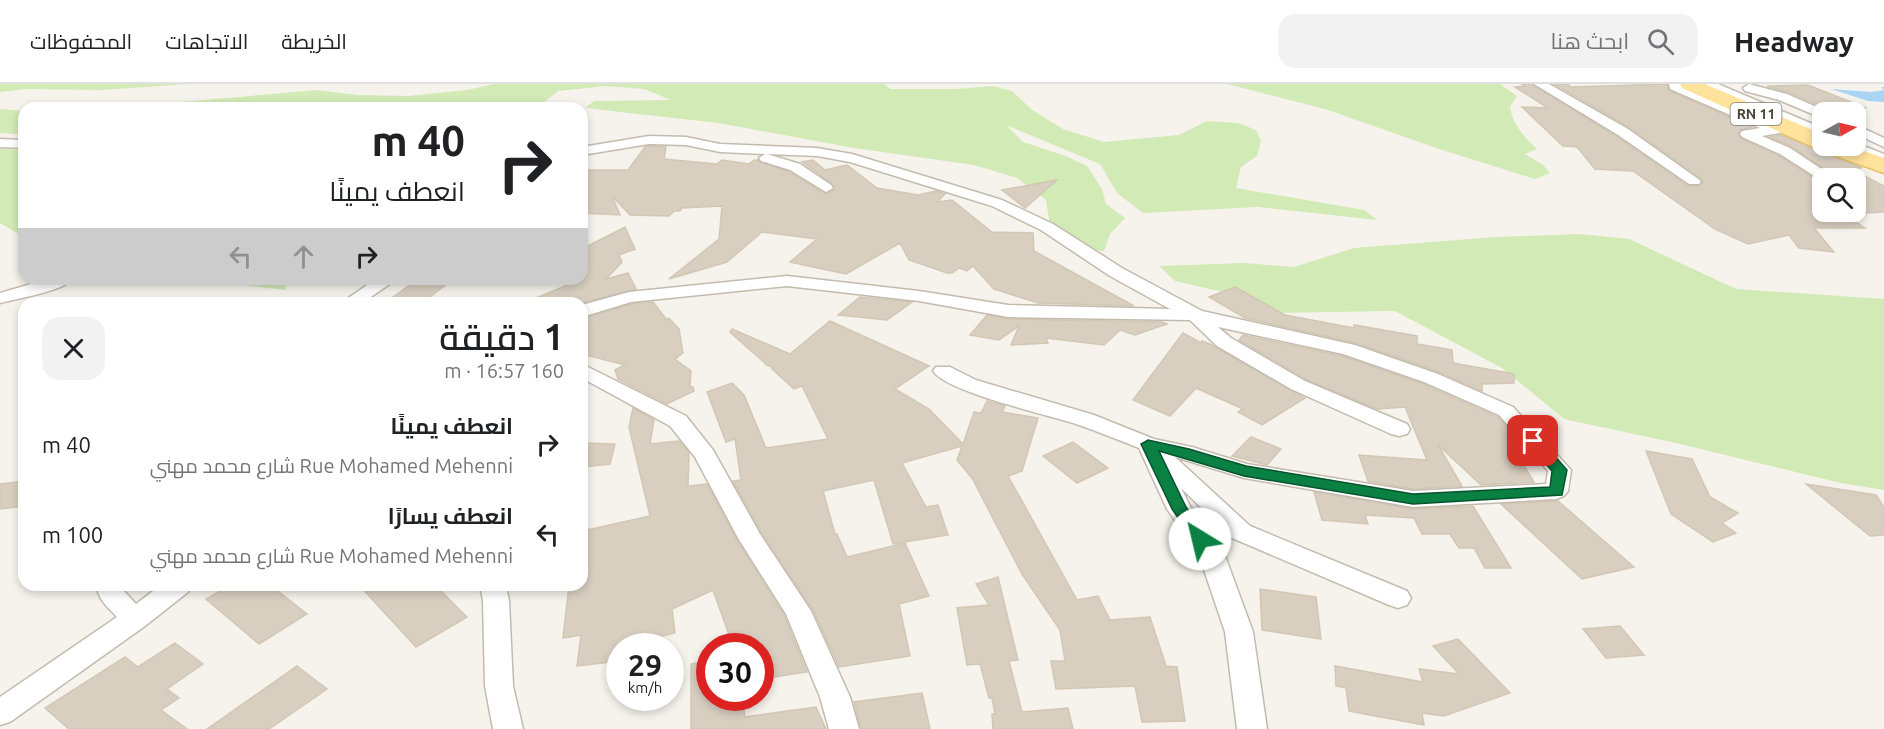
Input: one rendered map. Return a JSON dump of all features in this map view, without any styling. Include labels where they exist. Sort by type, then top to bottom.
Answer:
[{"type":"main road","name":"RN 11","points":[[1689,84],[1812,138]]},
{"type":"main road","points":[[1857,156],[1884,166]]},
{"type":"street","points":[[1540,84],[1623,132],[1694,181]]},
{"type":"street","points":[[1682,84],[1674,86],[1775,130],[1747,134],[1785,151],[1812,168]]},
{"type":"street","points":[[1708,84],[1812,129]]},
{"type":"street","points":[[1749,88],[1783,97],[1812,114]]},
{"type":"street","points":[[1866,134],[1884,143]]},
{"type":"street","points":[[588,151],[649,140],[686,141],[771,159],[795,167],[826,188]]},
{"type":"street","points":[[0,142],[18,144]]},
{"type":"street","points":[[720,148],[817,152],[852,158],[996,203],[1047,227],[1116,272],[1196,315],[1224,342],[1298,385],[1399,429]]},
{"type":"street","points":[[1866,152],[1884,159]]},
{"type":"street","points":[[588,309],[629,297],[787,281],[919,296],[977,308],[1008,311],[1196,315],[1250,329],[1348,349],[1431,378],[1506,411],[1560,470],[1556,491],[1413,499],[1244,471],[1184,452],[1148,444],[1086,420],[969,384],[943,371]]},
{"type":"street","points":[[0,298],[48,285]]},
{"type":"street","points":[[360,297],[378,285]]},
{"type":"street","points":[[588,373],[678,421],[705,455],[750,538],[798,611],[835,697],[844,729]]},
{"type":"street","points":[[1148,444],[1241,532],[1398,598]]},
{"type":"street","points":[[1148,444],[1179,509],[1211,553],[1239,632],[1252,729]]},
{"type":"street","points":[[110,591],[135,619]]},
{"type":"street","points":[[0,713],[171,591]]},
{"type":"street","points":[[494,591],[499,686],[508,729]]},
{"type":"green space","points":[[0,84],[187,84],[103,90],[26,89],[0,92]]},
{"type":"green space","points":[[494,84],[884,84],[891,89],[957,89],[993,86],[1012,91],[1032,110],[1063,129],[1104,142],[1179,135],[1207,121],[1238,123],[1256,130],[1261,141],[1257,156],[1241,167],[1236,188],[1364,210],[1377,220],[1258,207],[1143,213],[1117,193],[1100,164],[1006,125],[1023,142],[1066,156],[1087,166],[1102,189],[1106,204],[1125,218],[1110,234],[1104,251],[1085,249],[1051,231],[1046,200],[1017,178],[974,165],[854,148],[718,123],[588,108],[594,101],[671,100],[644,89],[606,86],[558,91],[544,102],[182,102],[317,90],[358,95],[408,96],[467,90]]},
{"type":"green space","points":[[1227,84],[1500,84],[1517,96],[1510,107],[1516,125],[1537,149],[1525,154],[1543,165],[1550,173],[1535,179],[1439,149],[1325,109]]},
{"type":"green space","points":[[0,109],[18,110],[18,134],[0,133]]},
{"type":"green space","points":[[0,149],[18,150],[18,234],[0,223]]},
{"type":"green space","points":[[1580,234],[1629,239],[1736,289],[1884,299],[1884,490],[1841,483],[1676,443],[1564,419],[1502,368],[1395,311],[1264,313],[1232,294],[1175,281],[1159,266],[1244,263],[1294,267],[1354,248],[1496,237]]},
{"type":"green space","points":[[244,285],[286,285],[286,290]]},
{"type":"water","points":[[1831,89],[1871,92],[1884,90],[1884,102],[1868,101]]},
{"type":"building","points":[[1522,84],[1532,84],[1617,137],[1688,186],[1699,186],[1703,182],[1702,179],[1629,127],[1554,84],[1567,84],[1571,87],[1667,84],[1669,91],[1752,127],[1740,130],[1738,133],[1740,138],[1779,156],[1812,177],[1812,222],[1856,222],[1865,228],[1814,228],[1834,252],[1799,248],[1789,235],[1748,244],[1715,229],[1633,171],[1595,169],[1577,147],[1563,146],[1522,107],[1548,108],[1515,87],[1525,86]]},
{"type":"building","points":[[1808,85],[1851,102],[1812,102],[1767,86]]},
{"type":"building","points":[[1781,135],[1812,148],[1812,156],[1833,156],[1862,168],[1823,168],[1791,146],[1770,137]]},
{"type":"building","points":[[645,147],[666,147],[664,159],[717,164],[722,160],[749,164],[758,160],[789,172],[825,194],[834,190],[833,184],[802,162],[813,160],[825,170],[847,165],[877,188],[918,195],[936,191],[945,194],[937,202],[952,200],[992,232],[1033,233],[1034,251],[1134,306],[1038,303],[994,289],[973,266],[967,271],[959,268],[952,273],[947,273],[909,260],[900,243],[846,274],[790,262],[817,239],[762,232],[727,262],[669,279],[719,239],[722,206],[682,208],[669,216],[630,215],[612,196],[620,215],[588,213],[588,170],[628,170]]},
{"type":"building","points":[[1866,177],[1884,186],[1884,212],[1866,213]]},
{"type":"building","points":[[1057,180],[1025,208],[1002,190]]},
{"type":"building","points":[[625,227],[635,249],[619,255],[622,262],[606,279],[628,273],[636,289],[588,301],[588,297],[538,297],[568,285],[588,285],[588,246]]},
{"type":"building","points":[[410,285],[445,285],[430,297],[393,297]]},
{"type":"building","points":[[1235,287],[1285,315],[1354,328],[1354,325],[1417,336],[1417,344],[1452,350],[1453,363],[1514,374],[1514,383],[1482,384],[1482,391],[1439,372],[1356,343],[1245,318],[1209,297]]},
{"type":"building","points":[[860,297],[912,302],[887,320],[838,315]]},
{"type":"building","points":[[653,302],[666,319],[669,318],[679,329],[683,353],[675,359],[691,371],[690,387],[693,387],[694,391],[667,404],[618,379],[615,370],[625,365],[588,356],[588,317],[631,304]]},
{"type":"building","points":[[987,315],[1008,319],[1162,322],[1167,324],[1135,335],[1120,330],[1104,345],[1046,338],[1048,343],[1011,345],[1019,326],[999,340],[970,335]]},
{"type":"building","points":[[830,321],[929,366],[895,389],[929,409],[963,444],[974,412],[981,413],[987,401],[1005,406],[1002,412],[1038,418],[1022,471],[1008,476],[1077,600],[1098,596],[1110,620],[1150,617],[1166,666],[1177,667],[1185,721],[1142,722],[1135,686],[1056,689],[1051,661],[1065,661],[1060,630],[1022,574],[972,478],[957,460],[962,446],[902,463],[926,507],[938,505],[948,535],[893,544],[874,480],[823,491],[835,534],[847,557],[905,543],[929,596],[899,604],[910,656],[839,667],[813,610],[762,533],[733,481],[741,480],[735,439],[726,442],[707,392],[732,383],[744,395],[766,448],[828,439],[802,386],[794,389],[772,369],[774,368],[767,365],[730,332],[732,329],[790,354]]},
{"type":"building","points":[[1183,333],[1201,343],[1202,341],[1212,345],[1305,398],[1262,425],[1238,412],[1243,409],[1196,388],[1170,416],[1133,400]]},
{"type":"building","points":[[1243,335],[1342,356],[1423,384],[1498,417],[1516,437],[1507,437],[1534,482],[1481,485],[1438,445],[1462,486],[1413,489],[1368,481],[1359,455],[1427,460],[1405,407],[1377,409],[1306,379],[1239,340]]},
{"type":"building","points":[[633,408],[654,420],[650,444],[679,441],[689,453],[688,486],[707,484],[736,539],[784,615],[807,672],[774,677],[774,633],[728,633],[713,590],[672,609],[675,633],[606,633],[606,663],[577,666],[581,635],[563,638],[568,591],[588,591],[588,530],[650,516],[629,427]]},
{"type":"building","points":[[1251,437],[1281,449],[1267,465],[1232,456]]},
{"type":"building","points":[[1073,442],[1108,468],[1077,483],[1043,456]]},
{"type":"building","points":[[588,443],[615,444],[610,464],[588,466]]},
{"type":"building","points":[[1646,451],[1692,459],[1710,497],[1738,513],[1722,523],[1736,533],[1713,542],[1671,514]]},
{"type":"building","points":[[18,482],[18,507],[0,509],[0,484]]},
{"type":"building","points":[[1806,484],[1876,495],[1884,507],[1884,535],[1870,536]]},
{"type":"building","points":[[1314,492],[1413,509],[1473,506],[1511,568],[1485,568],[1474,548],[1459,548],[1450,534],[1422,534],[1414,518],[1365,515],[1368,524],[1322,520]]},
{"type":"building","points":[[1558,501],[1634,567],[1582,579],[1501,504]]},
{"type":"building","points":[[998,577],[1018,660],[1009,661],[1022,712],[1068,708],[1073,729],[993,729],[992,714],[995,714],[992,698],[989,698],[980,664],[967,665],[957,608],[989,605],[976,584]]},
{"type":"building","points":[[1260,589],[1316,597],[1321,639],[1262,630]]},
{"type":"building","points":[[220,591],[278,591],[307,614],[259,644],[206,599]]},
{"type":"building","points":[[365,591],[441,591],[467,617],[416,647]]},
{"type":"building","points":[[1620,626],[1644,655],[1606,658],[1583,629]]},
{"type":"building","points":[[1458,639],[1510,693],[1444,716],[1422,713],[1424,725],[1349,711],[1346,688],[1336,686],[1335,666],[1423,682],[1419,669],[1459,674],[1433,646]]},
{"type":"building","points":[[175,643],[203,664],[167,689],[179,698],[161,710],[187,729],[69,729],[45,708],[125,657],[138,667]]},
{"type":"building","points":[[696,663],[696,711],[744,711],[745,717],[816,707],[826,729],[691,729],[691,664]]},
{"type":"building","points":[[297,666],[327,689],[269,729],[207,729]]},
{"type":"building","points":[[922,693],[930,729],[861,729],[854,702]]},
{"type":"route","points":[[1200,539],[1179,509],[1148,444],[1184,452],[1244,471],[1413,499],[1556,491],[1560,470],[1533,441]]}]
